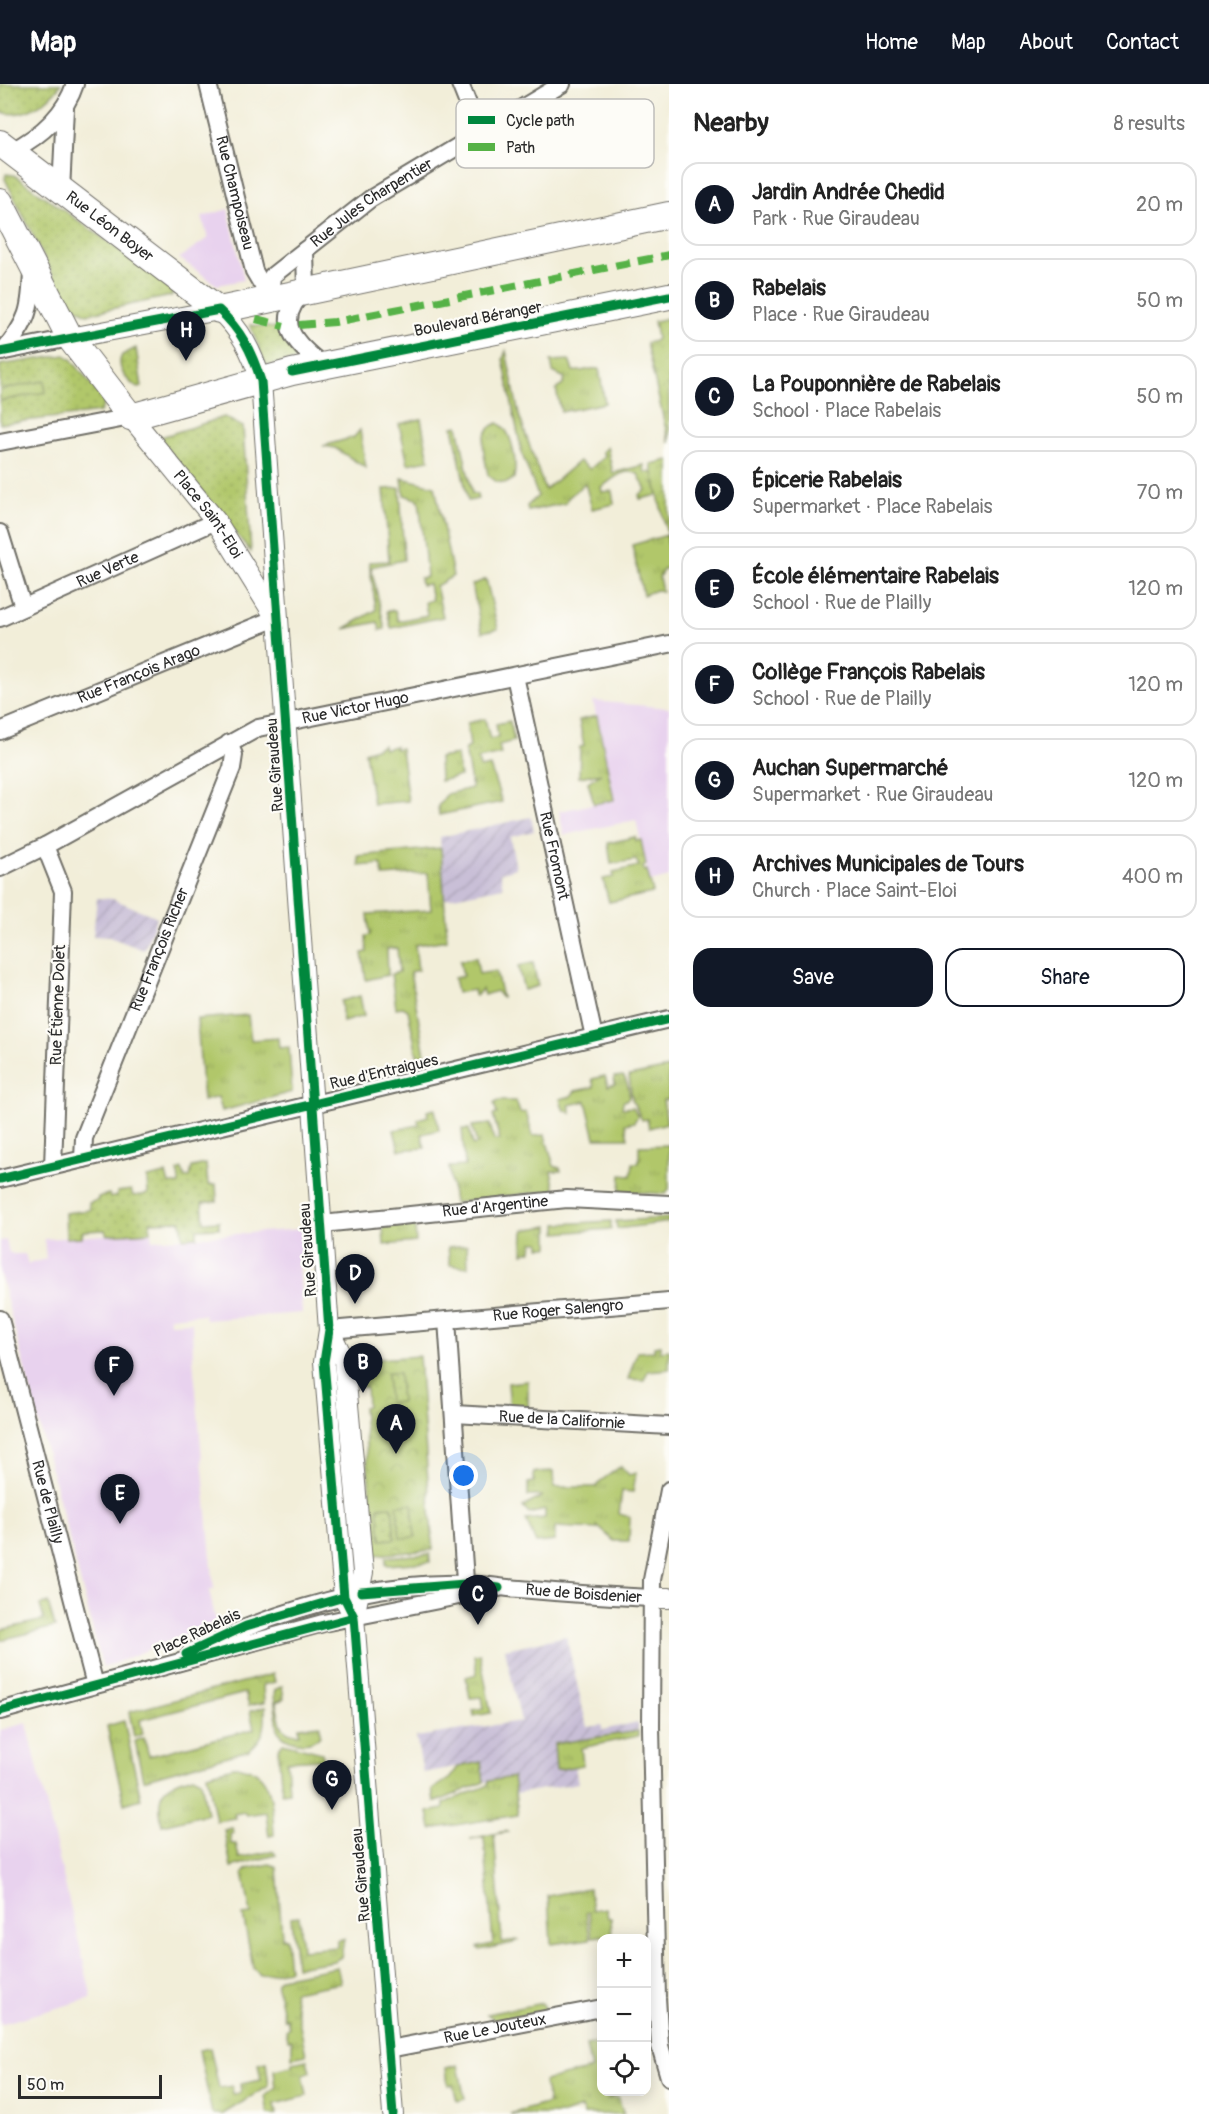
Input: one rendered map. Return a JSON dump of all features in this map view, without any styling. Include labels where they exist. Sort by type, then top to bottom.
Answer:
[{"type":"main road","name":"Rue Léon Boyer","points":[[5,147],[61,192],[219,310]]},
{"type":"main road","points":[[0,202],[70,338]]},
{"type":"main road","points":[[219,310],[669,215]]},
{"type":"main road","name":"Boulevard Béranger","points":[[261,381],[324,366],[669,296]]},
{"type":"main road","name":"Place Saint-Eloi","points":[[70,338],[131,417]]},
{"type":"main road","points":[[131,417],[261,381]]},
{"type":"street","points":[[61,192],[65,108],[75,84]]},
{"type":"street","name":"Rue Champoiseau","points":[[208,84],[254,271],[270,298]]},
{"type":"street","points":[[460,84],[466,99]]},
{"type":"street","name":"Rue Jules Charpentier","points":[[537,99],[562,84]]},
{"type":"street","points":[[5,147],[31,141],[65,108]]},
{"type":"street","name":"Rue Jules Charpentier","points":[[270,298],[272,276],[370,199],[456,148]]},
{"type":"street","name":"Rue Jules Charpentier","points":[[305,250],[306,290]]},
{"type":"street","points":[[1,352],[16,337],[31,304],[32,266]]},
{"type":"street","points":[[306,290],[295,300],[290,312],[292,335],[303,351],[324,366]]},
{"type":"street","points":[[1,352],[219,310],[240,332],[253,357],[261,381]]},
{"type":"street","name":"Rue Giraudeau","points":[[261,381],[277,591],[276,618],[287,722],[329,1330],[324,1362],[353,1594],[393,2114]]},
{"type":"street","points":[[0,442],[131,417]]},
{"type":"street","name":"Place Saint-Eloi","points":[[131,417],[216,521],[276,618]]},
{"type":"street","name":"Rue Verte","points":[[0,618],[216,521]]},
{"type":"street","points":[[0,533],[23,607]]},
{"type":"street","name":"Rue François Arago","points":[[0,731],[276,618]]},
{"type":"street","name":"Rue Victor Hugo","points":[[0,868],[45,846],[258,728],[669,644]]},
{"type":"street","name":"Rue Fromont","points":[[515,676],[594,1038]]},
{"type":"street","name":"Rue François Richer","points":[[83,1159],[84,1138],[232,768],[234,755],[229,743]]},
{"type":"street","name":"Rue Étienne Dolet","points":[[45,846],[63,891],[53,1166]]},
{"type":"street","name":"Rue d'Entraigues","points":[[0,1179],[669,1019]]},
{"type":"street","name":"Rue d'Argentine","points":[[322,1224],[567,1198],[669,1203]]},
{"type":"street","name":"Rue Roger Salengro","points":[[447,1320],[669,1301]]},
{"type":"street","name":"Rue de Plailly","points":[[0,1319],[95,1685]]},
{"type":"street","points":[[329,1330],[447,1320],[466,1589]]},
{"type":"street","name":"Rue de la Californie","points":[[454,1414],[669,1426]]},
{"type":"street","points":[[669,1490],[660,1598],[653,1632],[651,1727],[652,1999],[660,2046],[669,2077]]},
{"type":"street","name":"Place Rabelais","points":[[154,1669],[246,1626],[353,1594],[499,1588]]},
{"type":"street","name":"Rue de Boisdenier","points":[[499,1588],[660,1598]]},
{"type":"street","name":"Place Rabelais","points":[[154,1669],[466,1589]]},
{"type":"street","points":[[246,1626],[250,1645]]},
{"type":"street","points":[[0,1711],[154,1669]]},
{"type":"street","name":"Rue Le Jouteux","points":[[389,2049],[597,2009]]},
{"type":"shaded area","points":[[228,209],[244,280],[217,285],[179,258],[208,238],[202,217]]},
{"type":"shaded area","points":[[593,701],[669,708],[669,877],[650,882],[636,820],[564,835],[559,811],[614,800]]},
{"type":"shaded area","points":[[531,817],[534,831],[510,837],[516,868],[500,873],[503,887],[444,899],[440,837]]},
{"type":"shaded area","points":[[97,898],[113,899],[157,917],[144,950],[109,937],[93,936]]},
{"type":"shaded area","points":[[302,1229],[304,1262],[299,1263],[302,1313],[205,1320],[204,1314],[169,1317],[170,1323],[192,1322],[193,1359],[214,1590],[209,1590],[216,1622],[103,1668],[0,1274],[0,1241],[6,1240],[9,1252],[25,1254],[28,1264],[46,1259],[44,1239],[151,1232],[152,1240]]},
{"type":"shaded area","points":[[566,1636],[587,1727],[601,1725],[603,1730],[638,1722],[638,1731],[554,1744],[556,1769],[575,1767],[578,1783],[515,1794],[513,1777],[484,1782],[481,1762],[423,1773],[416,1737],[521,1721],[505,1649]]},
{"type":"shaded area","points":[[27,1723],[92,1998],[0,2024],[0,1730]]},
{"type":"green space","points":[[0,84],[61,84],[35,108],[9,114],[0,112]]},
{"type":"green space","points":[[6,174],[14,175],[176,290],[171,296],[87,314],[66,302],[5,179]]},
{"type":"green space","points":[[669,318],[669,443],[646,343],[655,341],[657,338],[654,321]]},
{"type":"green space","points":[[250,325],[284,329],[296,360],[266,366]]},
{"type":"green space","points":[[136,348],[142,387],[138,388],[126,378],[120,365],[122,355]]},
{"type":"green space","points":[[506,351],[519,415],[545,490],[579,461],[590,469],[605,456],[602,452],[607,447],[613,473],[644,465],[645,473],[653,472],[658,495],[640,499],[639,495],[646,490],[638,474],[628,472],[618,475],[601,487],[602,492],[612,491],[614,504],[592,509],[585,483],[568,498],[566,503],[528,511],[527,506],[538,496],[522,454],[503,359]]},
{"type":"green space","points":[[65,355],[71,359],[105,402],[100,412],[0,424],[0,365]]},
{"type":"green space","points":[[569,360],[573,371],[599,369],[605,403],[561,412],[556,389],[563,385],[565,378],[553,372],[551,361]]},
{"type":"green space","points":[[44,381],[46,392],[0,401],[0,390]]},
{"type":"green space","points":[[224,417],[243,427],[251,552],[158,438]]},
{"type":"green space","points":[[421,419],[429,460],[408,464],[399,424]]},
{"type":"green space","points":[[498,423],[507,433],[513,448],[514,478],[507,483],[497,482],[488,475],[484,453],[486,432]]},
{"type":"green space","points":[[458,426],[472,493],[477,495],[478,499],[468,501],[453,427]]},
{"type":"green space","points":[[360,430],[366,468],[335,448],[323,446],[354,437]]},
{"type":"green space","points":[[669,460],[669,543],[651,464]]},
{"type":"green space","points":[[402,478],[435,486],[453,576],[436,586],[443,617],[391,628],[387,611],[395,610],[398,621],[427,615],[425,602],[432,600],[429,584],[421,585],[420,578],[427,577],[419,500],[404,495]]},
{"type":"green space","points":[[400,488],[404,560],[371,567],[385,629],[380,630],[378,622],[344,629],[376,610],[369,562],[389,561],[384,489]]},
{"type":"green space","points":[[667,535],[669,568],[664,569],[659,577],[662,591],[656,590],[643,595],[632,545]]},
{"type":"green space","points":[[486,579],[498,629],[482,632],[472,585]]},
{"type":"green space","points":[[597,716],[614,800],[594,804],[588,782],[601,773],[579,777],[580,747],[584,746],[579,720]]},
{"type":"green space","points":[[485,719],[490,739],[498,737],[496,724],[510,721],[514,741],[499,745],[501,754],[478,759],[480,768],[490,766],[502,802],[439,815],[438,806],[447,794],[472,788],[465,749],[470,747],[467,723]]},
{"type":"green space","points":[[383,745],[384,749],[395,746],[395,749],[401,748],[408,801],[373,804],[365,752]]},
{"type":"green space","points":[[457,755],[460,776],[440,781],[439,758]]},
{"type":"green space","points":[[635,837],[636,841],[641,840],[646,865],[643,867],[644,871],[647,870],[653,893],[609,902],[603,879],[614,877],[613,872],[639,866],[636,860],[611,864],[608,843]]},
{"type":"green space","points":[[441,848],[447,940],[415,945],[418,970],[410,972],[425,1055],[417,1055],[408,1010],[403,1007],[396,1008],[391,974],[399,972],[397,948],[387,949],[388,975],[366,980],[362,953],[367,952],[366,936],[370,935],[368,914],[431,910],[428,873],[383,876],[381,864],[359,866],[358,856]]},
{"type":"green space","points":[[476,957],[479,974],[496,971],[502,998],[496,991],[484,995],[482,989],[477,995],[474,995],[473,990],[457,993],[454,978],[463,976],[460,961]]},
{"type":"green space","points":[[533,963],[538,986],[524,990],[518,966]]},
{"type":"green space","points":[[360,996],[364,1016],[343,1022],[341,1001]]},
{"type":"green space","points":[[248,1015],[251,1040],[278,1038],[279,1048],[289,1047],[292,1092],[222,1111],[218,1097],[203,1101],[197,1019]]},
{"type":"green space","points":[[669,1068],[669,1099],[663,1100],[667,1123],[649,1128],[647,1119],[642,1120],[632,1099],[629,1076]]},
{"type":"green space","points":[[605,1076],[608,1086],[615,1084],[614,1077],[623,1076],[627,1083],[629,1098],[623,1102],[622,1108],[633,1107],[638,1116],[634,1122],[625,1124],[628,1138],[595,1138],[586,1101],[569,1105],[571,1113],[563,1109],[560,1099],[571,1096],[575,1091],[594,1087],[592,1079]]},
{"type":"green space","points":[[516,1101],[520,1113],[526,1112],[533,1136],[545,1135],[554,1166],[560,1168],[561,1171],[551,1171],[555,1190],[454,1203],[449,1167],[465,1166],[462,1129],[469,1129],[473,1145],[477,1144],[472,1126],[490,1124],[494,1140],[500,1140],[493,1115],[497,1114],[494,1103]]},
{"type":"green space","points":[[435,1109],[439,1130],[422,1134],[425,1148],[399,1150],[394,1130],[419,1125],[418,1119],[428,1116],[427,1111]]},
{"type":"green space","points":[[669,1145],[669,1189],[666,1194],[620,1191],[621,1175],[631,1176],[633,1163],[639,1163],[639,1146]]},
{"type":"green space","points":[[206,1164],[208,1185],[216,1185],[217,1201],[202,1203],[204,1222],[219,1221],[219,1228],[197,1229],[197,1237],[183,1238],[181,1221],[150,1222],[151,1232],[107,1235],[105,1230],[83,1231],[82,1237],[66,1238],[65,1213],[90,1210],[89,1203],[98,1200],[98,1197],[109,1194],[110,1198],[117,1196],[117,1192],[131,1190],[133,1196],[148,1194],[147,1178],[166,1174],[169,1184],[179,1184],[178,1171],[182,1169],[185,1178],[190,1177],[192,1167]]},
{"type":"green space","points":[[669,1218],[669,1222],[617,1229],[616,1221]]},
{"type":"green space","points":[[611,1221],[611,1229],[557,1233],[557,1224]]},
{"type":"green space","points":[[415,1225],[416,1242],[384,1245],[383,1227]]},
{"type":"green space","points":[[549,1226],[549,1247],[540,1247],[540,1242],[533,1242],[532,1251],[523,1253],[524,1230]]},
{"type":"green space","points":[[467,1245],[468,1267],[450,1265],[448,1247]]},
{"type":"green space","points":[[661,1345],[659,1351],[669,1350],[669,1369],[648,1371],[644,1380],[628,1379],[637,1352],[654,1351],[654,1346]]},
{"type":"green space","points":[[419,1356],[433,1550],[375,1555],[363,1407],[367,1406],[366,1387],[361,1387],[359,1362]]},
{"type":"green space","points":[[387,1373],[399,1373],[401,1402],[389,1403]]},
{"type":"green space","points":[[528,1381],[528,1410],[510,1409],[508,1383]]},
{"type":"green space","points":[[621,1466],[629,1475],[636,1473],[633,1492],[622,1491],[619,1514],[630,1517],[629,1541],[614,1541],[597,1526],[597,1529],[555,1527],[555,1541],[536,1543],[526,1520],[545,1518],[545,1510],[529,1514],[523,1507],[543,1496],[528,1496],[528,1483],[534,1482],[534,1472],[553,1471],[554,1487],[597,1487],[598,1483]]},
{"type":"green space","points":[[412,1504],[415,1537],[400,1538],[397,1505]]},
{"type":"green space","points":[[392,1506],[395,1539],[381,1540],[378,1507]]},
{"type":"green space","points":[[430,1554],[430,1562],[386,1565],[386,1557]]},
{"type":"green space","points":[[48,1603],[55,1627],[0,1640],[0,1630],[44,1620],[40,1605]]},
{"type":"green space","points":[[480,1654],[491,1713],[474,1716],[473,1710],[484,1708],[482,1697],[470,1698],[466,1677],[477,1674],[474,1655]]},
{"type":"green space","points":[[273,1674],[275,1682],[263,1685],[264,1703],[249,1706],[245,1693],[140,1720],[143,1734],[134,1737],[129,1712]]},
{"type":"green space","points":[[282,1686],[284,1699],[276,1702],[281,1724],[287,1731],[299,1734],[299,1727],[320,1725],[320,1735],[316,1739],[305,1743],[293,1741],[278,1731],[274,1695],[275,1690]]},
{"type":"green space","points":[[265,1707],[263,1731],[258,1741],[249,1750],[143,1780],[135,1741],[144,1738],[149,1756],[254,1729],[250,1711]]},
{"type":"green space","points":[[124,1721],[141,1799],[124,1804],[107,1726]]},
{"type":"green space","points":[[638,1731],[638,1736],[581,1748],[583,1765],[556,1770],[554,1744]]},
{"type":"green space","points":[[283,1743],[322,1753],[323,1759],[287,1761],[289,1792],[282,1793],[278,1749]]},
{"type":"green space","points":[[481,1762],[484,1782],[434,1801],[432,1790],[450,1778],[458,1767]]},
{"type":"green space","points":[[233,1767],[246,1768],[263,1780],[271,1800],[274,1835],[269,1836],[266,1812],[246,1815],[244,1812],[234,1814],[235,1818],[216,1821],[207,1774]]},
{"type":"green space","points":[[193,1776],[201,1780],[207,1814],[162,1825],[160,1804],[163,1792],[174,1783]]},
{"type":"green space","points":[[513,1777],[518,1815],[431,1829],[428,1812],[444,1809],[444,1803],[487,1786],[489,1781]]},
{"type":"green space","points":[[232,1828],[234,1833],[230,1834],[231,1844],[236,1844],[239,1858],[273,1851],[276,1855],[231,1867],[224,1830]]},
{"type":"green space","points":[[506,1831],[508,1832],[494,1834],[502,1942],[517,1940],[513,1943],[480,1950],[478,1947],[493,1944],[484,1837],[470,1839]]},
{"type":"green space","points":[[270,1864],[277,1867],[282,1938],[286,1938],[289,1970],[260,1975],[253,1968],[243,1915],[251,1914],[243,1873],[247,1869]]},
{"type":"green space","points":[[589,1888],[592,1910],[606,1908],[608,1918],[611,1918],[612,1934],[597,1934],[597,1936],[592,1937],[589,1912],[586,1912],[590,1939],[551,1944],[548,1896]]},
{"type":"green space","points":[[299,1916],[302,1950],[337,1947],[337,1940],[344,1939],[341,1957],[334,1961],[296,1967],[291,1917]]},
{"type":"green space","points":[[337,1967],[341,1983],[293,1992],[306,2055],[292,2058],[292,2040],[288,2040],[287,2018],[284,2019],[276,1982],[280,1978]]},
{"type":"green space","points":[[542,2003],[547,2011],[496,2021],[487,2014]]},
{"type":"green space","points":[[597,2043],[597,2096],[613,2096],[606,2099],[618,2098],[624,2114],[584,2114],[581,2108],[563,2114],[510,2114],[549,2103],[544,2081],[591,2069],[586,2045]]},
{"type":"green space","points":[[210,2048],[219,2088],[232,2086],[233,2094],[241,2093],[240,2084],[261,2080],[258,2064],[266,2062],[269,2086],[223,2114],[212,2114],[199,2050]]},
{"type":"green space","points":[[307,2060],[310,2072],[303,2074],[307,2096],[275,2104],[277,2114],[268,2114],[265,2096],[276,2088],[274,2070]]},
{"type":"green space","points":[[458,2065],[465,2099],[457,2101],[453,2084],[448,2085],[446,2068]]},
{"type":"marked path","points":[[299,325],[335,322],[669,255]]},
{"type":"marked path","points":[[256,319],[284,326]]},
{"type":"cycle path","points":[[292,372],[669,296]]},
{"type":"cycle path","points":[[0,352],[219,310],[234,325],[245,342],[261,381],[329,1330],[324,1362],[344,1597],[354,1617],[393,2114]]},
{"type":"cycle path","points":[[0,1179],[669,1019]]},
{"type":"cycle path","points":[[361,1592],[465,1584],[499,1588]]},
{"type":"cycle path","points":[[186,1654],[246,1626],[344,1597]]},
{"type":"cycle path","points":[[0,1711],[354,1617]]},
{"type":"place","name":"Archives Municipales de Tours","points":[[186,361]]},
{"type":"place","name":"Épicerie Rabelais","points":[[355,1304]]},
{"type":"place","name":"Rabelais","points":[[363,1393]]},
{"type":"place","name":"Collège François Rabelais","points":[[114,1396]]},
{"type":"place","name":"Jardin Andrée Chedid","points":[[396,1454]]},
{"type":"place","name":"École élémentaire Rabelais","points":[[120,1524]]},
{"type":"place","name":"La Pouponnière de Rabelais","points":[[478,1625]]},
{"type":"place","name":"Auchan Supermarché","points":[[332,1810]]}]
